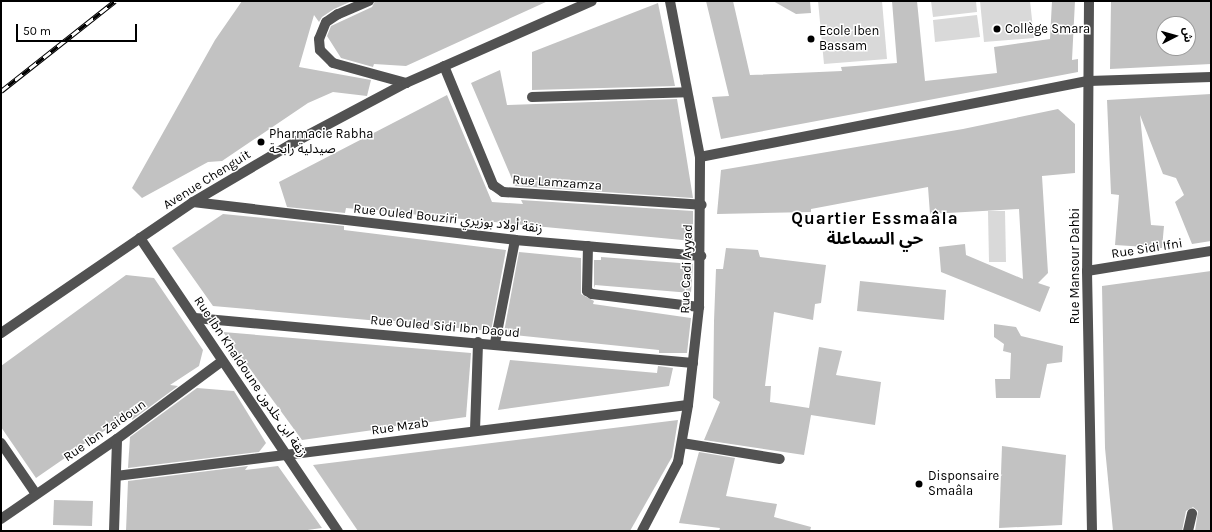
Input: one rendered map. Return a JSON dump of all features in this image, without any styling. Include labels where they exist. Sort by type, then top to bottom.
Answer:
[{"type":"street","points":[[369,1],[326,22],[319,39],[320,50],[333,63],[406,83]]},
{"type":"street","name":"Avenue Chenguit","points":[[1,333],[193,202],[293,143],[406,83],[592,1]]},
{"type":"street","name":"Rue Cadi Ayyad","points":[[642,531],[672,478],[682,443],[694,363],[699,307],[702,205],[700,157],[670,1]]},
{"type":"street","name":"Rue Mansour Dahbi","points":[[1089,1],[1087,272],[1092,531]]},
{"type":"street","name":"Rue Lamzamza","points":[[444,66],[493,185],[503,192],[702,205]]},
{"type":"street","points":[[700,157],[1089,81],[1211,76]]},
{"type":"street","points":[[532,97],[687,92]]},
{"type":"street","name":"Rue Ouled Bouziri زنقة أولاد بوزيري","points":[[193,202],[515,240],[701,256]]},
{"type":"street","name":"Rue Ibn Khaldoune زنقة ابن خلدون","points":[[140,238],[338,531]]},
{"type":"street","points":[[495,343],[515,240]]},
{"type":"street","points":[[588,246],[587,292],[592,294],[699,307]]},
{"type":"street","name":"Rue Sidi Ifni","points":[[1087,272],[1211,252]]},
{"type":"street","name":"Rue Ouled Sidi Ibn Daoud","points":[[195,318],[495,343],[694,363]]},
{"type":"street","points":[[475,430],[478,342]]},
{"type":"street","name":"Rue Ibn Zaidoun","points":[[1,519],[118,439],[222,361]]},
{"type":"street","name":"Rue Mzab","points":[[116,476],[287,456],[475,430],[688,406]]},
{"type":"street","points":[[114,531],[118,439]]},
{"type":"street","points":[[1,443],[36,494]]},
{"type":"street","points":[[682,443],[780,459]]},
{"type":"street","points":[[1188,531],[1192,513]]},
{"type":"shaded area","points":[[818,1],[882,1],[887,59],[824,64]]},
{"type":"shaded area","points":[[931,1],[976,1],[977,12],[933,17]]},
{"type":"shaded area","points":[[980,1],[1030,1],[1034,38],[984,42]]},
{"type":"shaded area","points":[[977,15],[980,37],[935,42],[933,20]]},
{"type":"shaded area","points":[[988,211],[1005,211],[1006,262],[989,262]]},
{"type":"building","points":[[242,1],[352,1],[334,9],[322,17],[319,22],[314,15],[299,67],[371,80],[367,96],[333,92],[308,103],[222,161],[208,162],[142,198],[132,188],[215,40]]},
{"type":"building","points":[[375,1],[548,1],[406,66],[374,64],[373,67],[341,58],[327,36],[331,26],[372,7]]},
{"type":"building","points":[[706,1],[733,1],[750,75],[842,71],[841,67],[897,63],[892,1],[917,1],[925,81],[997,73],[994,47],[1050,39],[1052,1],[1075,1],[1072,60],[1078,59],[1078,72],[721,139],[712,97],[729,96]]},
{"type":"building","points":[[773,1],[810,1],[811,13],[796,14]]},
{"type":"building","points":[[1111,1],[1211,1],[1211,64],[1110,69]]},
{"type":"building","points":[[658,3],[675,86],[532,90],[532,52]]},
{"type":"building","points":[[500,70],[507,105],[677,99],[693,198],[515,186],[471,83]]},
{"type":"building","points":[[1211,94],[1211,241],[1192,244],[1175,202],[1184,195],[1176,178],[1163,174],[1140,115],[1151,225],[1164,226],[1162,248],[1115,245],[1119,195],[1111,194],[1107,100]]},
{"type":"building","points":[[447,95],[492,202],[523,204],[521,200],[693,211],[693,241],[346,208],[345,213],[287,207],[279,182]]},
{"type":"building","points":[[1058,109],[1075,124],[1075,173],[1042,176],[1048,273],[1038,283],[1050,287],[1040,312],[941,272],[939,247],[965,244],[966,255],[1023,279],[1019,209],[930,214],[928,187],[811,209],[811,212],[717,214],[721,170],[963,129]]},
{"type":"building","points":[[223,214],[344,226],[344,230],[506,250],[491,331],[213,306],[172,248]]},
{"type":"building","points":[[726,248],[758,250],[760,257],[826,265],[821,303],[815,304],[813,320],[774,312],[765,386],[771,386],[770,402],[809,408],[819,347],[842,351],[836,375],[881,382],[875,425],[811,415],[804,455],[704,440],[720,402],[713,398],[716,269],[723,269]]},
{"type":"building","points":[[519,252],[581,258],[581,294],[594,301],[593,304],[691,318],[687,353],[659,353],[659,350],[514,335],[514,333],[504,332]]},
{"type":"building","points":[[601,257],[693,264],[691,293],[595,285],[594,288],[594,260],[601,260]]},
{"type":"building","points":[[1211,271],[1211,531],[1195,531],[1198,511],[1193,507],[1186,511],[1182,531],[1113,531],[1105,448],[1102,286]]},
{"type":"building","points":[[126,275],[154,278],[203,350],[199,366],[170,385],[178,386],[132,420],[133,411],[36,478],[1,427],[1,366]]},
{"type":"building","points":[[860,281],[946,290],[944,320],[857,311]]},
{"type":"building","points":[[994,324],[1016,327],[1021,336],[1063,346],[1062,362],[1047,364],[1040,398],[996,398],[995,379],[1010,379],[1011,353],[1003,351],[1004,344],[994,337]]},
{"type":"building","points":[[223,332],[471,353],[466,417],[302,440]]},
{"type":"building","points":[[510,360],[657,373],[658,366],[673,368],[669,386],[498,410]]},
{"type":"building","points":[[197,388],[234,391],[266,443],[259,452],[128,468],[130,437]]},
{"type":"building","points":[[678,420],[672,457],[630,531],[358,531],[313,465]]},
{"type":"building","points":[[1002,446],[1066,455],[1062,525],[999,528]]},
{"type":"building","points":[[699,452],[735,458],[726,496],[777,504],[774,517],[811,527],[810,531],[719,531],[720,528],[679,523]]},
{"type":"building","points":[[248,466],[245,470],[278,466],[322,528],[300,531],[126,531],[128,481]]},
{"type":"building","points":[[54,500],[93,501],[92,526],[53,525]]},
{"type":"railway","points":[[1,91],[115,1]]},
{"type":"place","name":"Collège Smara","points":[[997,29]]},
{"type":"place","name":"Ecole Iben Bassam","points":[[811,39]]},
{"type":"place","name":"Pharmacie Rabha صيدلية رابحة","points":[[261,142]]},
{"type":"place","name":"Disponsaire Smaâla","points":[[919,484]]},
{"type":"district","name":"Quartier Essmaâla حي السماعلة","points":[[875,229]]}]
